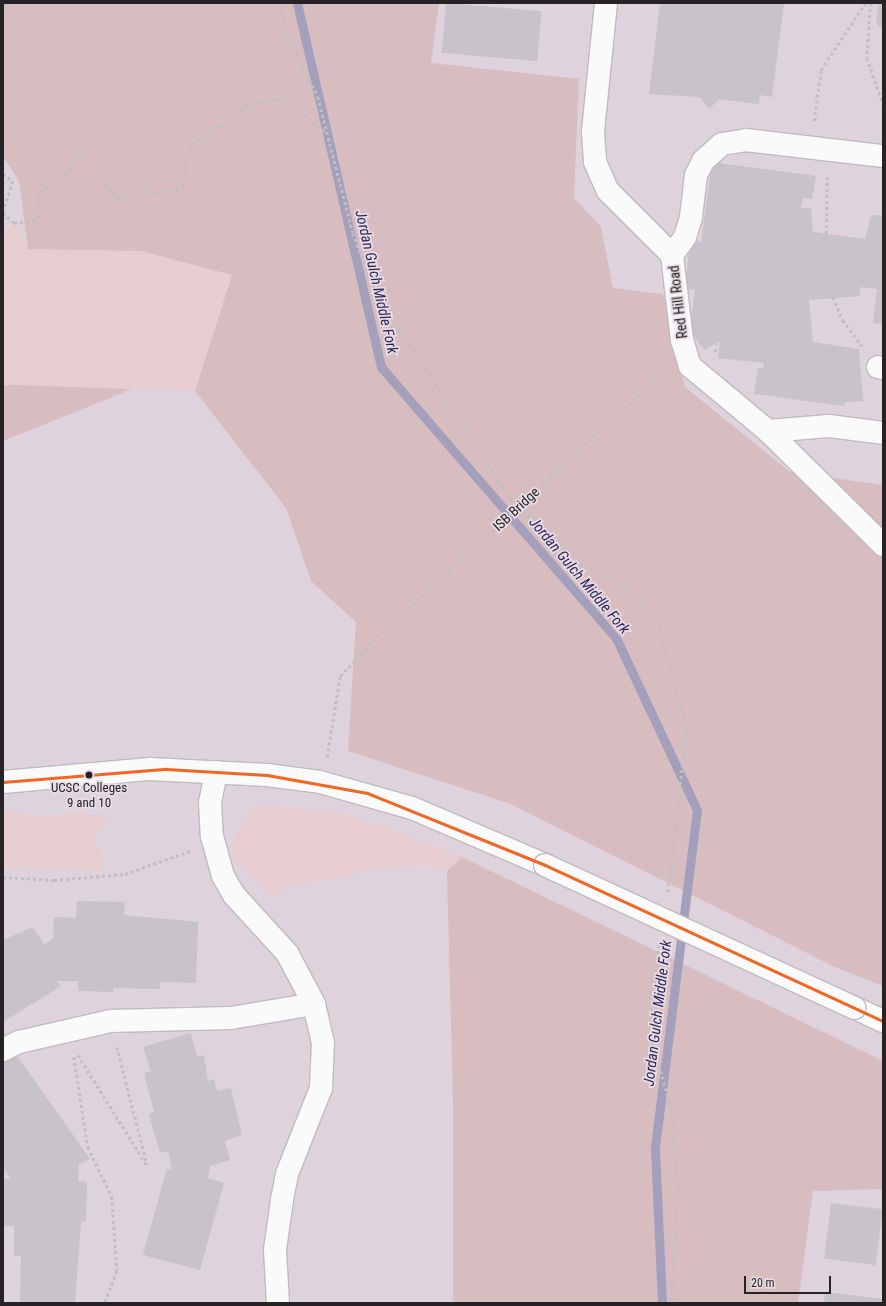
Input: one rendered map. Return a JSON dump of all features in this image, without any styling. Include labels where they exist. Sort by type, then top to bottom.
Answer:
[{"type":"main road","name":"Red Hill Road","points":[[606,3],[593,132],[595,162],[608,190],[672,255],[682,340],[690,366],[768,431],[883,545]]},
{"type":"main road","points":[[672,255],[689,224],[696,175],[703,161],[722,144],[746,140],[883,156]]},
{"type":"main road","points":[[768,431],[829,426],[883,433]]},
{"type":"main road","points":[[3,782],[150,769],[216,772],[290,778],[367,793],[545,865],[883,1021]]},
{"type":"main road","points":[[216,772],[210,802],[212,836],[223,876],[234,895],[286,953],[314,1004],[323,1042],[323,1073],[308,1125],[287,1174],[282,1200],[276,1250],[278,1303]]},
{"type":"main road","points":[[3,1050],[19,1042],[111,1021],[231,1018],[314,1004]]},
{"type":"path","points":[[280,3],[286,31],[318,97],[353,233],[376,293],[507,494],[579,563],[624,586],[658,623],[687,728],[668,895]]},
{"type":"path","points":[[810,148],[821,70],[865,3]]},
{"type":"path","points":[[871,3],[867,58],[883,104]]},
{"type":"path","points":[[3,174],[13,180],[3,212],[14,223],[38,219],[40,191],[66,175],[79,152],[122,202],[147,187],[152,194],[183,187],[186,158],[192,144],[215,127],[229,124],[249,103],[275,99],[290,103],[327,134]]},
{"type":"path","points":[[826,234],[827,179]]},
{"type":"path","points":[[833,297],[843,320],[880,367]]},
{"type":"path","name":"ISB Bridge","points":[[326,762],[340,676],[373,641],[658,376]]},
{"type":"path","points":[[3,876],[54,880],[125,874],[191,850]]},
{"type":"path","points":[[660,942],[651,997],[651,1036],[671,1107],[678,1178],[672,1303]]},
{"type":"path","points":[[105,1303],[117,1271],[112,1198],[88,1148],[75,1054],[148,1166],[111,1021]]},
{"type":"shaded area","points":[[3,3],[883,3],[883,1303],[3,1303]]},
{"type":"shaded area","points":[[3,3],[439,3],[431,63],[579,79],[574,198],[601,227],[613,288],[663,294],[685,387],[790,472],[883,485],[883,986],[835,967],[511,804],[348,751],[356,622],[311,581],[286,508],[195,391],[232,275],[141,251],[28,249],[19,181],[3,156]]},
{"type":"shaded area","points":[[14,223],[28,249],[141,251],[232,275],[195,391],[3,385],[3,237]]},
{"type":"shaded area","points":[[3,385],[16,385],[132,389],[3,441]]},
{"type":"shaded area","points":[[265,804],[344,815],[394,830],[462,857],[447,871],[428,865],[369,868],[350,877],[290,885],[274,899],[232,857],[234,838],[255,807]]},
{"type":"shaded area","points":[[3,812],[43,816],[87,812],[89,816],[105,814],[107,823],[97,832],[95,840],[102,857],[100,871],[3,866]]},
{"type":"shaded area","points":[[462,857],[883,1061],[883,1189],[813,1191],[798,1303],[453,1303],[453,1102],[447,871]]},
{"type":"building","points":[[446,3],[542,11],[537,61],[442,53]]},
{"type":"building","points":[[660,3],[784,3],[772,97],[760,95],[759,104],[719,99],[709,109],[700,97],[649,94]]},
{"type":"building","points":[[879,3],[883,3],[883,30],[876,22]]},
{"type":"building","points":[[712,162],[816,176],[812,199],[803,198],[801,208],[811,208],[813,232],[865,239],[871,215],[883,216],[883,324],[873,323],[877,289],[860,287],[860,296],[809,300],[813,342],[859,349],[863,401],[845,402],[844,406],[754,394],[758,368],[763,368],[764,363],[718,358],[720,341],[705,350],[695,338],[690,327],[695,289],[685,290],[690,241],[701,242]]},
{"type":"building","points":[[77,901],[125,902],[124,915],[198,922],[196,983],[160,982],[160,989],[113,988],[113,992],[78,991],[78,981],[57,981],[61,986],[3,1022],[3,940],[33,927],[44,944],[53,939],[54,917],[76,918]]},
{"type":"building","points":[[191,1033],[197,1057],[204,1055],[208,1081],[214,1079],[217,1091],[231,1088],[242,1135],[225,1141],[230,1160],[210,1166],[208,1178],[224,1183],[200,1270],[143,1255],[167,1168],[172,1170],[168,1151],[160,1153],[149,1114],[154,1112],[144,1073],[151,1071],[143,1047]]},
{"type":"building","points":[[15,1053],[90,1159],[79,1164],[78,1181],[87,1182],[86,1221],[81,1222],[75,1303],[20,1303],[21,1256],[14,1256],[14,1226],[3,1226],[3,1179],[11,1179],[3,1166],[3,1061]]},
{"type":"building","points":[[831,1203],[883,1209],[876,1265],[824,1259]]},
{"type":"building","points":[[825,1292],[883,1299],[883,1303],[824,1303]]},
{"type":"waterway","name":"Jordan Gulch Middle Fork","points":[[297,3],[381,367],[616,638],[697,810],[655,1149],[662,1303]]},
{"type":"transit line","points":[[3,782],[166,769],[267,775],[367,793],[545,865],[883,1021]]},
{"type":"place","name":"UCSC Colleges 9 and 10","points":[[89,775]]}]
